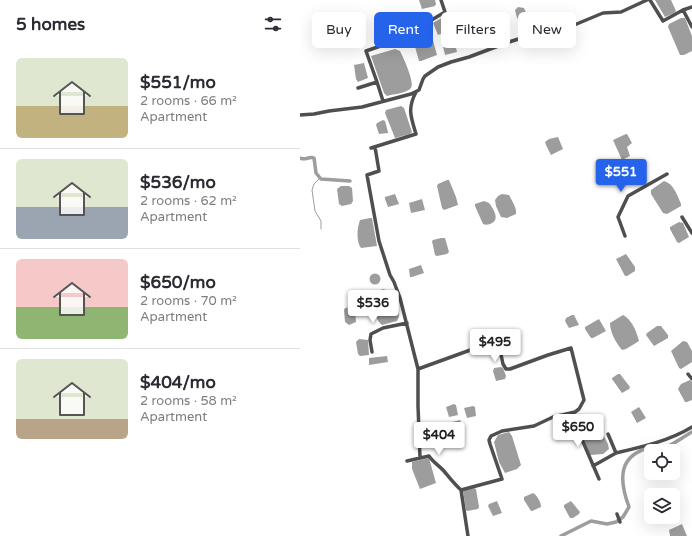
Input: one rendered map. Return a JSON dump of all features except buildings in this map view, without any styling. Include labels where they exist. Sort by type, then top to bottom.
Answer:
[{"type":"street","points":[[383,101],[366,51],[398,40],[445,12],[441,0]]},
{"type":"street","points":[[420,458],[418,369],[398,293],[390,275],[379,241],[367,175],[379,171],[373,148],[416,134],[410,112],[412,99],[416,92],[420,89],[421,83],[425,76],[438,67],[474,56],[534,34],[567,28],[603,13],[609,14],[621,12],[646,0]]},
{"type":"street","points":[[650,0],[663,21],[683,10],[692,7]]},
{"type":"street","points":[[683,10],[692,27]]},
{"type":"street","points":[[358,88],[377,82]]},
{"type":"street","points":[[300,115],[362,107],[416,92]]},
{"type":"street","points":[[625,236],[618,217],[628,196],[666,174]]},
{"type":"street","points":[[682,217],[692,233]]},
{"type":"street","points":[[372,352],[370,340],[371,334],[383,328],[407,323]]},
{"type":"street","points":[[418,369],[498,340],[503,364],[506,369],[510,369],[571,348],[584,400],[579,409],[571,414],[553,417],[534,426],[502,431],[491,436],[489,440],[490,444],[502,479],[461,490]]},
{"type":"street","points":[[688,374],[692,379]]},
{"type":"street","points":[[571,414],[598,479]]},
{"type":"street","points":[[593,466],[616,453],[666,440],[681,434],[692,427]]},
{"type":"street","points":[[608,434],[616,453]]},
{"type":"street","points":[[407,462],[429,456],[461,490],[468,536]]},
{"type":"street","points":[[617,514],[620,522]]},
{"type":"shaded area","points":[[419,0],[435,0],[436,4],[435,6],[422,9]]},
{"type":"shaded area","points":[[655,0],[671,0],[676,11],[665,17]]},
{"type":"shaded area","points":[[518,7],[524,8],[526,12],[518,12],[518,19],[515,10]]},
{"type":"shaded area","points":[[441,18],[441,34],[438,35],[433,23]]},
{"type":"shaded area","points":[[681,18],[685,18],[692,36],[692,51],[684,55],[680,55],[668,27],[669,24]]},
{"type":"shaded area","points":[[433,41],[437,55],[419,61],[415,48],[433,48]]},
{"type":"shaded area","points":[[443,48],[456,48],[457,52],[445,55]]},
{"type":"shaded area","points":[[395,49],[400,51],[410,75],[412,85],[407,91],[387,96],[384,93],[371,56]]},
{"type":"shaded area","points":[[364,63],[368,78],[358,82],[356,79],[354,65]]},
{"type":"shaded area","points":[[401,106],[404,108],[412,132],[410,134],[395,138],[385,113],[386,110]]},
{"type":"shaded area","points":[[383,120],[385,121],[388,133],[379,134],[376,125]]},
{"type":"shaded area","points":[[626,134],[632,143],[627,147],[630,156],[622,160],[613,140]]},
{"type":"shaded area","points":[[558,137],[563,149],[551,155],[545,142],[549,139]]},
{"type":"shaded area","points":[[449,180],[458,205],[444,210],[442,208],[437,186],[438,184]]},
{"type":"shaded area","points":[[664,181],[673,187],[681,204],[681,206],[667,214],[663,213],[651,194],[651,190]]},
{"type":"shaded area","points":[[341,186],[349,186],[352,188],[353,201],[351,204],[342,206],[339,204],[337,189]]},
{"type":"shaded area","points":[[395,194],[399,204],[388,207],[385,197]]},
{"type":"shaded area","points":[[502,194],[509,195],[516,209],[516,214],[507,218],[501,217],[496,206],[495,200]]},
{"type":"shaded area","points":[[422,199],[425,210],[411,213],[409,203]]},
{"type":"shaded area","points":[[484,201],[489,203],[496,216],[491,224],[486,225],[483,224],[475,206],[475,204]]},
{"type":"shaded area","points":[[372,218],[377,246],[361,248],[358,238],[359,223],[360,220]]},
{"type":"shaded area","points":[[679,222],[683,223],[689,237],[679,243],[677,242],[670,227]]},
{"type":"shaded area","points":[[445,238],[449,252],[447,254],[437,256],[435,255],[432,241]]},
{"type":"shaded area","points":[[626,254],[635,267],[635,271],[625,276],[616,259]]},
{"type":"shaded area","points":[[421,265],[424,273],[410,277],[409,269]]},
{"type":"shaded area","points":[[375,273],[379,275],[381,279],[379,283],[375,285],[371,283],[369,279],[371,275]]},
{"type":"shaded area","points":[[383,289],[389,291],[393,298],[397,306],[399,317],[397,321],[382,325],[377,319],[371,297],[374,293]]},
{"type":"shaded area","points":[[352,307],[355,311],[356,322],[349,325],[345,322],[344,310],[345,308]]},
{"type":"shaded area","points":[[574,315],[579,325],[569,328],[565,321],[566,318]]},
{"type":"shaded area","points":[[623,315],[631,323],[639,341],[622,350],[614,337],[610,323]]},
{"type":"shaded area","points":[[599,319],[606,331],[591,338],[585,327]]},
{"type":"shaded area","points":[[657,326],[661,326],[668,335],[668,338],[654,346],[646,335]]},
{"type":"shaded area","points":[[359,339],[368,340],[369,355],[360,356],[358,354],[356,342]]},
{"type":"shaded area","points":[[683,341],[687,342],[692,351],[692,362],[681,369],[679,368],[671,351]]},
{"type":"shaded area","points":[[387,356],[388,362],[369,365],[369,358]]},
{"type":"shaded area","points":[[494,368],[503,368],[506,376],[505,379],[496,381],[493,371]]},
{"type":"shaded area","points":[[620,374],[630,387],[622,393],[612,379]]},
{"type":"shaded area","points":[[690,380],[692,382],[692,400],[685,402],[678,389],[681,384]]},
{"type":"shaded area","points":[[454,404],[456,405],[458,415],[449,417],[446,407]]},
{"type":"shaded area","points":[[475,407],[476,416],[467,418],[464,408]]},
{"type":"shaded area","points":[[639,407],[646,418],[637,423],[631,412]]},
{"type":"shaded area","points":[[460,420],[464,429],[454,431],[452,422]]},
{"type":"shaded area","points":[[592,420],[596,421],[608,444],[609,449],[603,454],[590,455],[579,428],[580,425]]},
{"type":"shaded area","points":[[509,432],[512,436],[521,465],[517,469],[505,473],[499,462],[494,442],[498,435]]},
{"type":"shaded area","points":[[429,458],[436,483],[420,489],[412,469],[412,462]]},
{"type":"shaded area","points":[[474,488],[476,489],[479,507],[478,509],[467,511],[463,491]]},
{"type":"shaded area","points":[[533,493],[536,495],[541,507],[531,511],[524,500],[524,497]]},
{"type":"shaded area","points":[[497,501],[502,513],[493,516],[488,506],[489,504]]},
{"type":"shaded area","points":[[571,501],[580,512],[573,518],[570,518],[564,507],[564,505]]},
{"type":"shaded area","points":[[682,524],[687,536],[670,536],[669,530]]},
{"type":"waterway","points":[[300,158],[314,158],[316,173],[321,179],[350,181]]},
{"type":"waterway","points":[[320,178],[314,184],[312,190],[315,211],[321,221],[321,229]]},
{"type":"waterway","points":[[561,536],[591,521],[607,524],[616,522],[623,517],[629,507],[623,487],[624,470],[627,462],[641,450],[653,447],[668,446],[692,432]]}]
